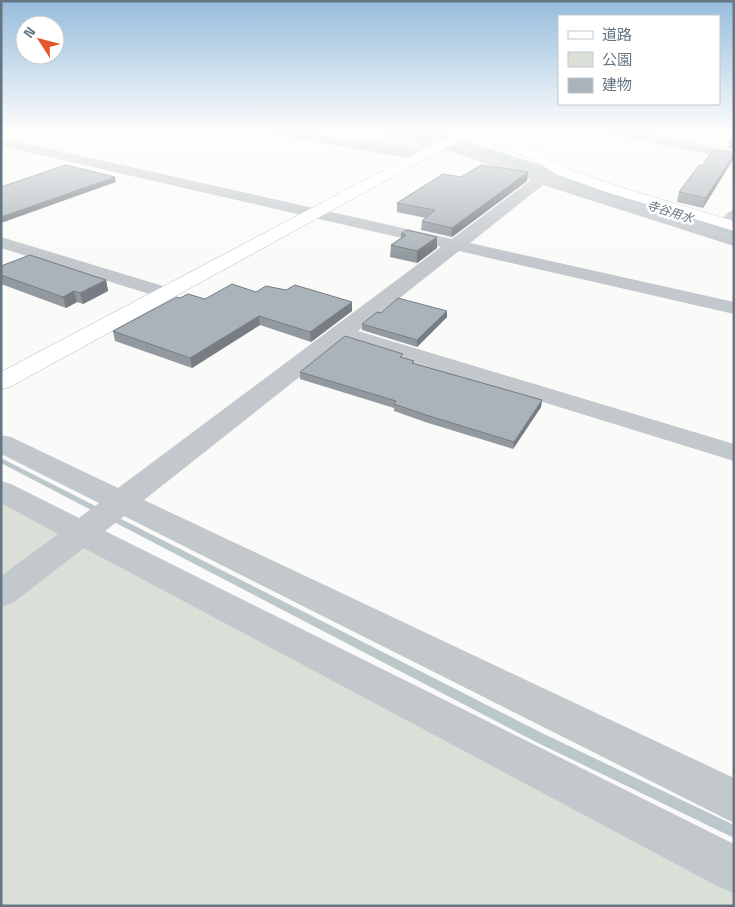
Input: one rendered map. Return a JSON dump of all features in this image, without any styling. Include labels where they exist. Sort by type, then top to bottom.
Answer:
[{"type":"street","points":[[136,172],[734,308]]},
{"type":"street","points":[[1,382],[390,172]]},
{"type":"street","points":[[541,172],[731,221]]},
{"type":"street","points":[[548,172],[550,175],[734,241]]},
{"type":"street","points":[[1,594],[550,175]]},
{"type":"street","points":[[1,242],[166,293]]},
{"type":"street","points":[[342,333],[734,453]]},
{"type":"street","points":[[1,443],[103,516],[734,869]]},
{"type":"street","points":[[1,491],[103,516],[734,800]]},
{"type":"green space","points":[[1,491],[78,531],[1,592]]},
{"type":"green space","points":[[82,533],[734,869],[734,906],[1,906],[1,594]]},
{"type":"building","points":[[44,172],[96,172],[115,177],[1,217],[1,187]]},
{"type":"building","points":[[469,172],[528,172],[452,228],[422,221],[435,210],[397,203],[443,174],[461,177]]},
{"type":"building","points":[[694,172],[722,172],[706,198],[679,192]]},
{"type":"building","points":[[407,230],[437,237],[417,251],[391,245],[406,235],[401,234]]},
{"type":"building","points":[[30,255],[106,280],[80,293],[74,291],[63,297],[1,275],[1,266]]},
{"type":"building","points":[[232,284],[256,292],[266,286],[286,290],[295,285],[352,302],[310,332],[259,316],[190,358],[113,331],[177,297],[180,298],[188,294],[205,299]]},
{"type":"building","points":[[398,298],[447,311],[417,340],[362,324],[377,312],[381,313]]},
{"type":"building","points":[[345,336],[403,354],[400,357],[414,361],[412,363],[542,400],[514,442],[394,404],[396,401],[300,372]]},
{"type":"waterway","name":"寺谷用水","points":[[537,172],[734,232]]},
{"type":"waterway","points":[[1,460],[540,738],[734,832]]}]
